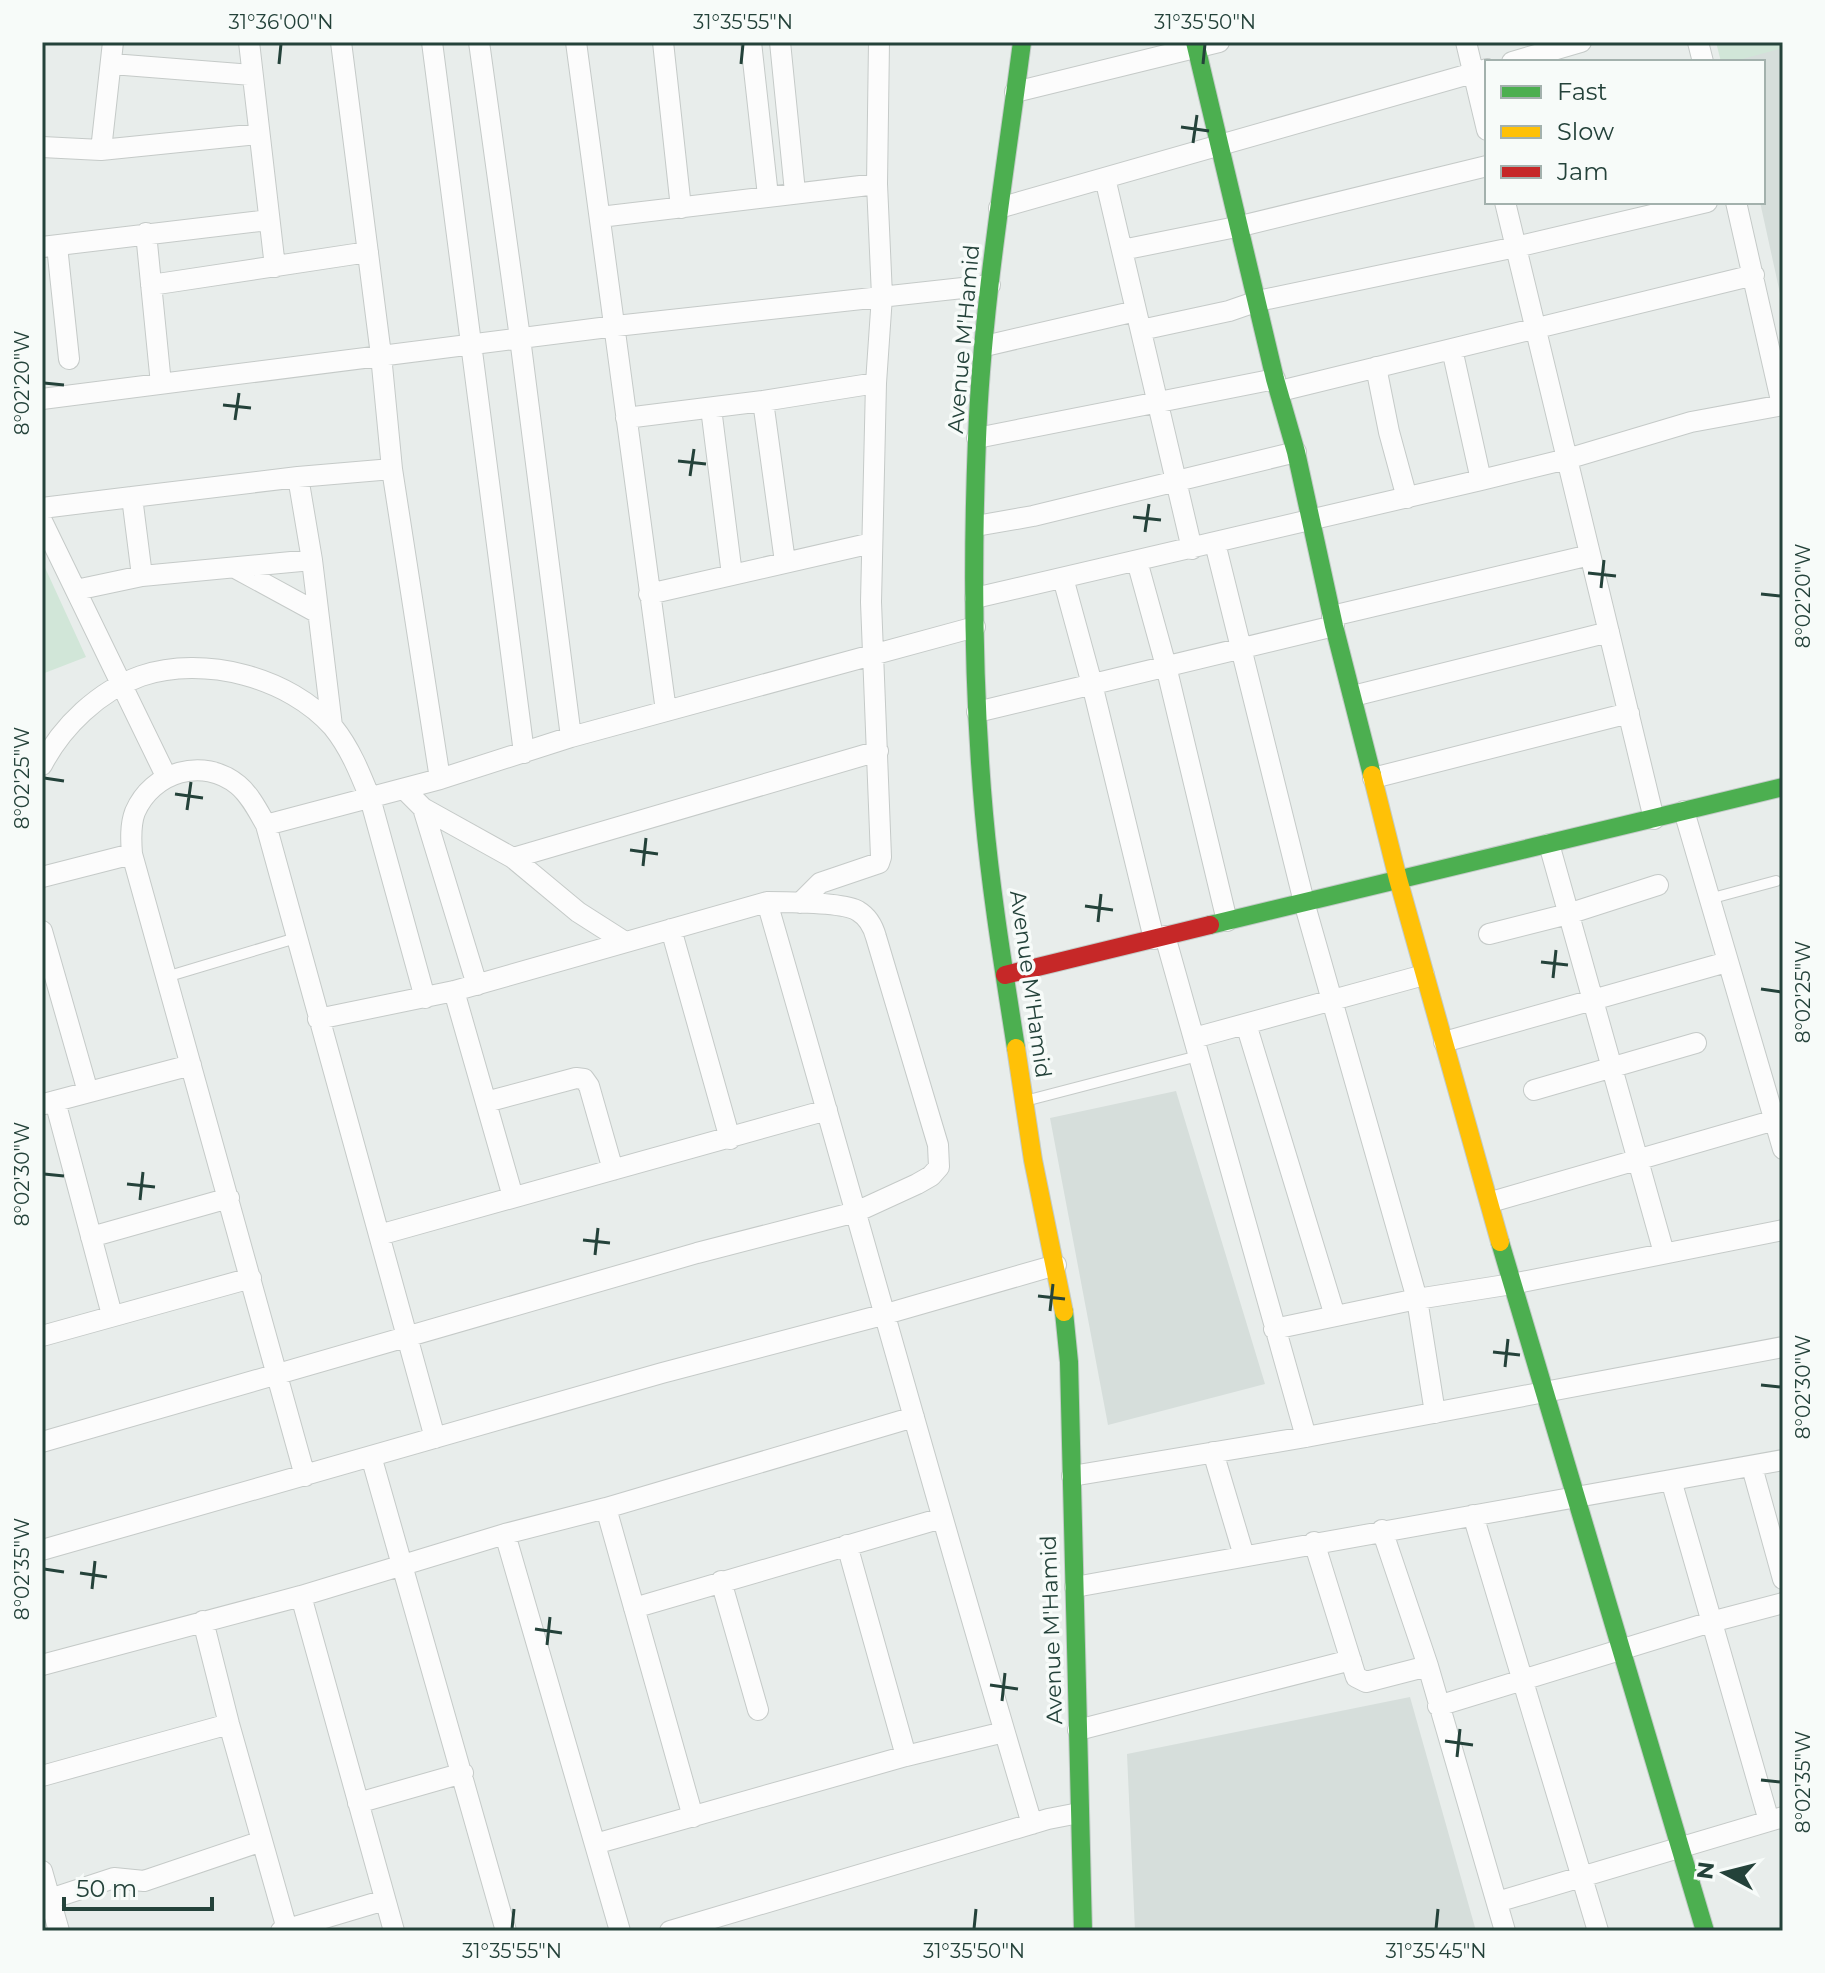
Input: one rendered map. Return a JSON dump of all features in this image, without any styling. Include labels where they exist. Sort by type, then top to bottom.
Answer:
[{"type":"street","points":[[101,150],[113,42]]},
{"type":"street","points":[[249,42],[275,267]]},
{"type":"street","points":[[341,42],[381,355],[392,469],[440,779]]},
{"type":"street","points":[[432,42],[524,753]]},
{"type":"street","points":[[479,42],[571,737]]},
{"type":"street","points":[[576,42],[666,711]]},
{"type":"street","points":[[663,42],[681,208]]},
{"type":"street","points":[[751,42],[768,196]]},
{"type":"street","points":[[780,42],[795,192]]},
{"type":"street","points":[[800,903],[820,883],[879,863],[881,857],[871,628],[876,383],[882,296],[877,184],[879,42]]},
{"type":"street","name":"Avenue M'Hamid","points":[[1022,42],[990,285],[977,438],[977,712],[984,816],[1005,975],[1023,1102],[1064,1307],[1069,1362],[1078,1730],[1077,1930]]},
{"type":"street","points":[[1015,92],[1195,45],[1219,42]]},
{"type":"street","points":[[1466,42],[1480,71],[1485,113]]},
{"type":"street","points":[[1519,60],[1581,42]]},
{"type":"street","points":[[1195,45],[1398,879],[1512,1284],[1705,1931]]},
{"type":"street","points":[[112,64],[252,75]]},
{"type":"street","points":[[999,208],[1480,71]]},
{"type":"street","points":[[42,147],[101,150],[259,134]]},
{"type":"street","points":[[1122,250],[1241,226],[1485,166]]},
{"type":"street","points":[[1105,178],[1192,549]]},
{"type":"street","points":[[600,217],[877,184]]},
{"type":"street","points":[[1505,204],[1654,819]]},
{"type":"street","points":[[985,346],[1138,321],[1229,311],[1258,301],[1516,247],[1699,204]]},
{"type":"street","points":[[975,598],[1567,459],[1665,429],[1783,405],[1736,204]]},
{"type":"street","points":[[69,359],[49,246],[269,220]]},
{"type":"street","points":[[146,233],[161,384]]},
{"type":"street","points":[[151,285],[368,252]]},
{"type":"street","points":[[977,438],[1157,401],[1278,385],[1376,367],[1754,275]]},
{"type":"street","points":[[42,399],[616,326],[990,285]]},
{"type":"street","points":[[1452,349],[1481,480]]},
{"type":"street","points":[[1376,367],[1407,498]]},
{"type":"street","points":[[626,418],[876,383]]},
{"type":"street","points":[[763,401],[785,562]]},
{"type":"street","points":[[711,408],[732,575]]},
{"type":"street","points":[[976,526],[1033,516],[1296,452]]},
{"type":"street","points":[[42,508],[298,477],[392,469]]},
{"type":"street","points":[[298,477],[312,560],[332,726]]},
{"type":"street","points":[[132,497],[142,576]]},
{"type":"street","points":[[42,521],[166,776]]},
{"type":"street","points":[[649,594],[872,543]]},
{"type":"street","points":[[1215,543],[1304,902],[1417,1299],[1435,1413]]},
{"type":"street","points":[[977,712],[1242,648],[1333,621],[1590,555]]},
{"type":"street","points":[[76,590],[142,576],[312,560]]},
{"type":"street","points":[[1137,561],[1166,666],[1227,921]]},
{"type":"street","points":[[237,569],[318,613]]},
{"type":"street","points":[[1063,578],[1159,937],[1196,1047],[1306,1437]]},
{"type":"street","points":[[266,825],[440,779],[571,737],[975,627]]},
{"type":"street","points":[[1353,696],[1609,632]]},
{"type":"street","points":[[42,765],[68,726],[99,700],[139,677],[161,671],[224,671],[276,686],[310,706],[332,726],[347,748],[370,798],[425,998]]},
{"type":"street","points":[[1373,778],[1629,713]]},
{"type":"street","points":[[513,858],[878,751]]},
{"type":"street","points":[[305,1476],[132,854],[134,814],[150,788],[166,776],[193,770],[228,778],[246,794],[266,825],[435,1438]]},
{"type":"street","points":[[1005,975],[1783,787]]},
{"type":"street","points":[[404,789],[423,808],[513,858],[578,912],[625,942]]},
{"type":"street","points":[[423,808],[477,985]]},
{"type":"street","points":[[1684,811],[1783,1149]]},
{"type":"street","points":[[1549,844],[1664,1253]]},
{"type":"street","points":[[42,877],[132,854]]},
{"type":"street","points":[[1489,934],[1568,914],[1658,885]]},
{"type":"street","points":[[767,902],[1032,1824]]},
{"type":"street","points":[[42,1442],[697,1253],[856,1212],[931,1176],[939,1167],[938,1145],[872,923],[856,909],[767,902],[454,991],[318,1019]]},
{"type":"street","points":[[671,929],[730,1139]]},
{"type":"street","points":[[42,931],[51,999],[88,1092]]},
{"type":"street","points":[[1444,1042],[1727,962]]},
{"type":"street","points":[[1196,1047],[1246,1024],[1424,975]]},
{"type":"street","points":[[454,991],[513,1197]]},
{"type":"street","points":[[1246,1024],[1335,1316]]},
{"type":"street","points":[[1534,1090],[1696,1043]]},
{"type":"street","points":[[112,1315],[91,1237],[48,1103],[191,1065]]},
{"type":"street","points":[[486,1102],[576,1078],[584,1079],[589,1086],[613,1170]]},
{"type":"street","points":[[379,1235],[827,1110]]},
{"type":"street","points":[[1491,1202],[1775,1120]]},
{"type":"street","points":[[91,1237],[229,1198]]},
{"type":"street","points":[[1274,1329],[1783,1230]]},
{"type":"street","points":[[42,1550],[662,1373],[1056,1265]]},
{"type":"street","points":[[42,1336],[251,1278]]},
{"type":"street","points":[[1072,1476],[1306,1437],[1783,1347]]},
{"type":"street","points":[[42,1665],[301,1596],[914,1417]]},
{"type":"street","points":[[1213,1452],[1244,1556]]},
{"type":"street","points":[[371,1456],[506,1931]]},
{"type":"street","points":[[1075,1587],[1783,1460]]},
{"type":"street","points":[[1752,1467],[1783,1579]]},
{"type":"street","points":[[1497,1902],[1776,1819],[1711,1622],[1671,1480]]},
{"type":"street","points":[[606,1508],[693,1817]]},
{"type":"street","points":[[1473,1515],[1598,1931]]},
{"type":"street","points":[[634,1608],[942,1518]]},
{"type":"street","points":[[1382,1530],[1428,1666],[1505,1931]]},
{"type":"street","points":[[505,1534],[620,1931]]},
{"type":"street","points":[[1314,1542],[1356,1677],[1366,1682],[1428,1666]]},
{"type":"street","points":[[847,1545],[906,1756]]},
{"type":"street","points":[[721,1581],[758,1710]]},
{"type":"street","points":[[301,1596],[394,1931]]},
{"type":"street","points":[[1438,1706],[1783,1603]]},
{"type":"street","points":[[203,1621],[284,1930],[385,1900]]},
{"type":"street","points":[[1078,1730],[1351,1660]]},
{"type":"street","points":[[42,1776],[229,1724]]},
{"type":"street","points":[[595,1844],[906,1756],[1004,1732]]},
{"type":"street","points":[[358,1803],[463,1773]]},
{"type":"street","points":[[670,1931],[1065,1814],[1079,1813]]},
{"type":"street","points":[[50,1899],[114,1878],[144,1881],[262,1841]]},
{"type":"street","points":[[42,1871],[59,1931]]},
{"type":"lane","points":[[1709,899],[1776,881]]},
{"type":"lane","points":[[166,977],[296,938]]},
{"type":"lane","points":[[1023,1102],[1196,1047]]},
{"type":"shaded area","points":[[1783,42],[1783,307],[1760,204],[1765,204],[1765,60],[1734,60]]},
{"type":"shaded area","points":[[1176,1091],[1265,1384],[1108,1425],[1050,1118]]},
{"type":"shaded area","points":[[1410,1697],[1476,1931],[1135,1931],[1127,1754]]},
{"type":"green space","points":[[1716,42],[1783,42],[1783,48],[1739,60],[1720,60]]},
{"type":"green space","points":[[42,561],[86,657],[42,674]]},
{"type":"traffic: fast","points":[[1016,1048],[984,814],[976,674],[974,533],[984,339],[1022,42]]},
{"type":"traffic: fast","points":[[1195,42],[1372,775]]},
{"type":"traffic: fast","points":[[1210,925],[1783,787]]},
{"type":"traffic: fast","points":[[1500,1242],[1705,1931]]},
{"type":"traffic: fast","points":[[1064,1312],[1069,1362],[1083,1931]]},
{"type":"traffic: slow","points":[[1372,775],[1398,879],[1500,1242]]},
{"type":"traffic: slow","points":[[1016,1048],[1033,1160],[1064,1312]]},
{"type":"traffic: jam","points":[[1005,975],[1210,925]]}]
